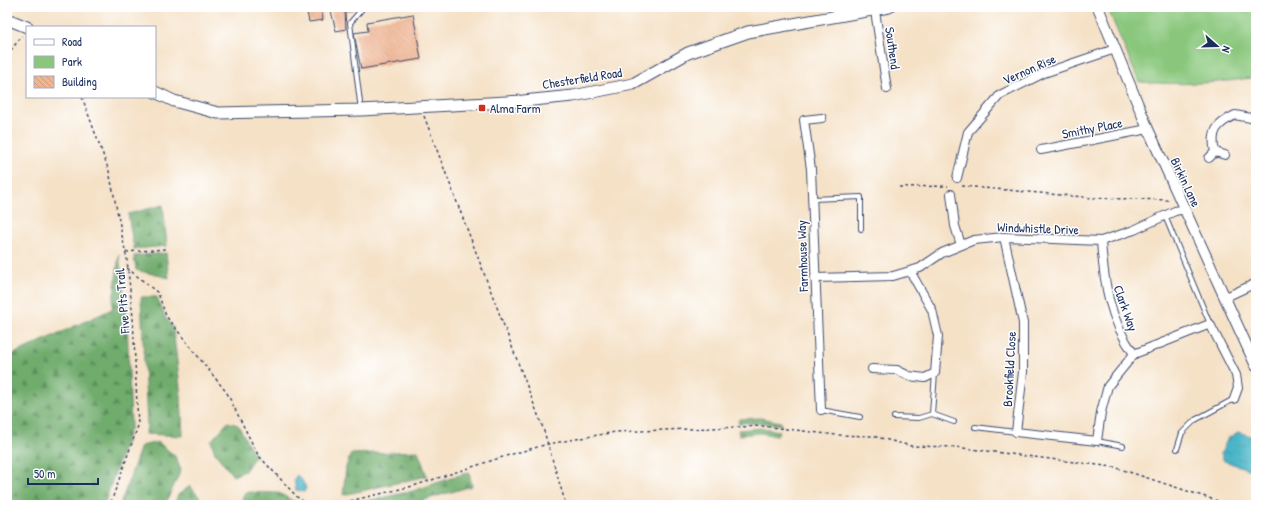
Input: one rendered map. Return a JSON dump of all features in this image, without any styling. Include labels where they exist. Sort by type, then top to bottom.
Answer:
[{"type":"main road","name":"Chesterfield Road","points":[[156,92],[174,101],[218,112],[361,110],[446,104],[523,101],[573,96],[633,84],[688,52],[748,32],[782,25],[875,11],[889,7]]},
{"type":"main road","points":[[7,19],[25,31]]},
{"type":"street","name":"Birkin Lane","points":[[1098,7],[1148,129],[1179,199],[1226,297],[1256,366]]},
{"type":"street","name":"Southend","points":[[875,11],[887,89]]},
{"type":"street","name":"Vernon Rise","points":[[957,182],[968,132],[1000,95],[1044,73],[1115,49]]},
{"type":"street","points":[[1225,155],[1212,155],[1214,130],[1223,121],[1235,115],[1256,119]]},
{"type":"street","name":"Farmhouse Way","points":[[821,410],[811,169],[804,120],[822,118]]},
{"type":"street","name":"Smithy Place","points":[[1041,150],[1148,129]]},
{"type":"street","points":[[951,194],[955,226],[961,245]]},
{"type":"street","name":"Windwhistle Drive","points":[[815,278],[893,276],[920,268],[942,253],[974,240],[1004,237],[1101,241],[1134,230],[1184,209]]},
{"type":"street","name":"Brookfield Close","points":[[1004,237],[1023,323],[1023,372],[1016,432]]},
{"type":"street","name":"Clark Way","points":[[1101,241],[1104,283],[1114,317],[1134,354]]},
{"type":"street","points":[[872,369],[898,370],[909,376],[925,378],[935,373],[938,336],[932,310],[910,271]]},
{"type":"street","points":[[1226,297],[1256,283]]},
{"type":"street","points":[[1016,432],[1097,441],[1101,412],[1108,386],[1134,354],[1210,324],[1236,376],[1238,388],[1234,399]]},
{"type":"lane","points":[[361,7],[362,9],[350,23],[361,110]]},
{"type":"lane","points":[[812,199],[861,197],[861,229]]},
{"type":"lane","points":[[1165,216],[1210,324]]},
{"type":"lane","points":[[932,414],[935,373]]},
{"type":"lane","points":[[1177,449],[1182,433],[1195,420],[1234,399]]},
{"type":"lane","points":[[821,410],[860,416]]},
{"type":"lane","points":[[894,417],[919,418],[932,414],[954,422]]},
{"type":"lane","points":[[975,427],[1016,432]]},
{"type":"lane","points":[[1097,441],[1122,446]]},
{"type":"path","points":[[7,54],[25,31]]},
{"type":"path","name":"Five Pits Trail","points":[[82,98],[109,171],[126,252],[133,318],[138,426],[110,505]]},
{"type":"path","points":[[422,106],[424,117],[548,444],[566,505]]},
{"type":"path","points":[[957,182],[1094,198],[1159,201],[1179,199]]},
{"type":"path","points":[[899,187],[949,186]]},
{"type":"path","points":[[126,252],[165,249]]},
{"type":"path","points":[[127,268],[158,293],[166,316],[227,393],[258,455],[299,499],[310,505]]},
{"type":"path","points":[[333,505],[413,486],[548,444],[614,432],[762,426],[836,435],[873,436],[911,446],[955,447],[1114,467],[1230,505]]},
{"type":"green space","points":[[1107,7],[1256,7],[1256,77],[1198,83],[1139,82]]},
{"type":"green space","points":[[163,205],[167,246],[134,249],[128,214]]},
{"type":"green space","points":[[166,253],[169,278],[136,270],[134,256]]},
{"type":"green space","points":[[119,255],[127,319],[131,426],[104,505],[7,505],[7,357],[112,309]]},
{"type":"green space","points":[[141,297],[157,297],[165,317],[173,328],[181,395],[183,436],[145,434],[147,427]]},
{"type":"green space","points":[[761,418],[781,422],[780,425],[738,423],[739,419]]},
{"type":"green space","points":[[228,422],[238,425],[255,456],[245,471],[233,476],[215,453],[211,441]]},
{"type":"green space","points":[[762,428],[779,431],[777,436],[761,433],[739,435],[738,430]]},
{"type":"green space","points":[[158,442],[175,456],[181,470],[165,505],[120,505],[141,446]]},
{"type":"green space","points":[[418,451],[427,476],[343,495],[346,467],[351,454]]},
{"type":"green space","points":[[469,472],[472,486],[424,500],[399,505],[350,505],[413,491]]},
{"type":"green space","points":[[190,486],[206,505],[174,505],[178,495]]},
{"type":"green space","points":[[245,492],[279,493],[300,505],[240,505]]},
{"type":"water","points":[[1238,432],[1254,437],[1256,440],[1256,467],[1251,470],[1224,461],[1221,453],[1228,438]]},
{"type":"water","points":[[297,475],[302,480],[306,488],[304,492],[296,490],[294,479]]},
{"type":"building","points":[[306,7],[321,7],[323,20],[309,22]]},
{"type":"building","points":[[330,7],[357,7],[357,10],[345,12],[346,29],[336,31]]},
{"type":"building","points":[[413,14],[421,59],[361,69],[354,33],[368,31],[367,22]]},
{"type":"place","name":"Alma Farm","points":[[482,108]]}]
